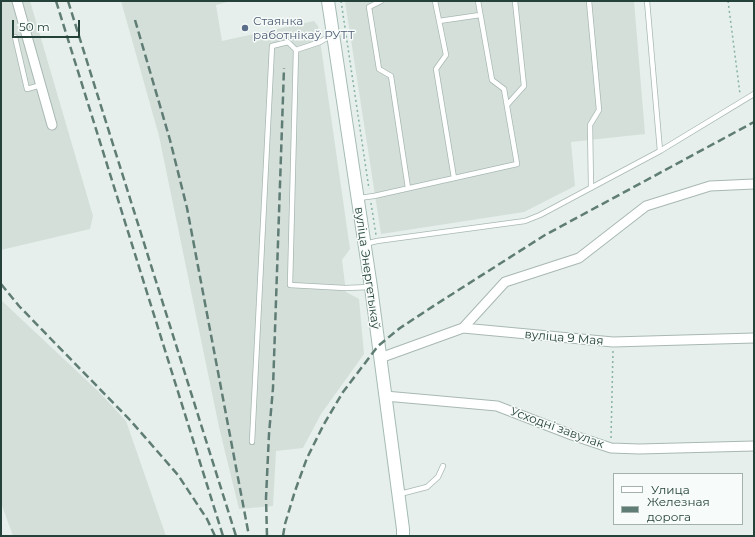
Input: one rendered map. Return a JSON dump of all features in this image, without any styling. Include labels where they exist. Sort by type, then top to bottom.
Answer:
[{"type":"main road","name":"вуліца Энергетыкаў","points":[[328,1],[371,286],[403,536]]},
{"type":"street","points":[[17,1],[52,125]]},
{"type":"street","points":[[463,328],[505,282],[579,258],[646,206],[710,186],[754,184]]},
{"type":"street","name":"вуліца 9 Мая","points":[[380,358],[463,328],[613,342],[754,338]]},
{"type":"street","name":"Усходні завулак","points":[[385,396],[497,406],[572,435],[611,448],[639,449],[754,446]]},
{"type":"lane","points":[[381,1],[369,7],[379,69],[391,76],[408,188]]},
{"type":"lane","points":[[436,1],[446,55],[436,69],[454,178]]},
{"type":"lane","points":[[358,198],[517,164],[504,89],[492,80],[478,1]]},
{"type":"lane","points":[[507,105],[524,86],[515,1]]},
{"type":"lane","points":[[589,1],[599,110],[590,125],[591,188]]},
{"type":"lane","points":[[647,1],[660,151]]},
{"type":"lane","points":[[439,21],[480,15]]},
{"type":"lane","points":[[296,50],[320,42],[333,34]]},
{"type":"lane","points":[[15,37],[28,89],[41,85]]},
{"type":"lane","points":[[252,442],[272,46],[288,42],[296,50],[290,285],[346,288],[371,286]]},
{"type":"lane","points":[[365,244],[377,241],[525,221],[540,215],[660,151],[754,94]]},
{"type":"lane","points":[[398,494],[427,487],[438,477],[443,466]]},
{"type":"path","points":[[342,1],[377,241]]},
{"type":"path","points":[[728,1],[741,102]]},
{"type":"path","points":[[611,448],[613,342]]},
{"type":"shaded area","points":[[1,1],[30,1],[93,216],[90,229],[1,250]]},
{"type":"shaded area","points":[[121,1],[231,1],[216,5],[222,41],[314,21],[318,26],[350,249],[342,260],[346,292],[359,299],[364,354],[321,414],[303,448],[276,451],[273,506],[239,509],[219,427],[159,136]]},
{"type":"shaded area","points":[[345,1],[634,1],[645,134],[571,142],[575,186],[524,212],[381,234]]},
{"type":"shaded area","points":[[1,300],[100,393],[126,421],[166,536],[13,536],[1,503]]},
{"type":"railway","points":[[56,1],[223,536]]},
{"type":"railway","points":[[68,1],[236,536]]},
{"type":"railway","points":[[135,20],[170,140],[187,208],[249,536]]},
{"type":"railway","points":[[267,536],[266,498],[273,388],[284,68]]},
{"type":"railway","points":[[283,536],[295,491],[307,458],[324,424],[343,392],[378,346],[400,328],[545,235],[754,122]]},
{"type":"railway","points":[[1,284],[19,306],[130,420],[178,475],[207,519],[215,536]]},
{"type":"place","name":"Стаянка работнікаў РУТТ","points":[[245,28]]}]
